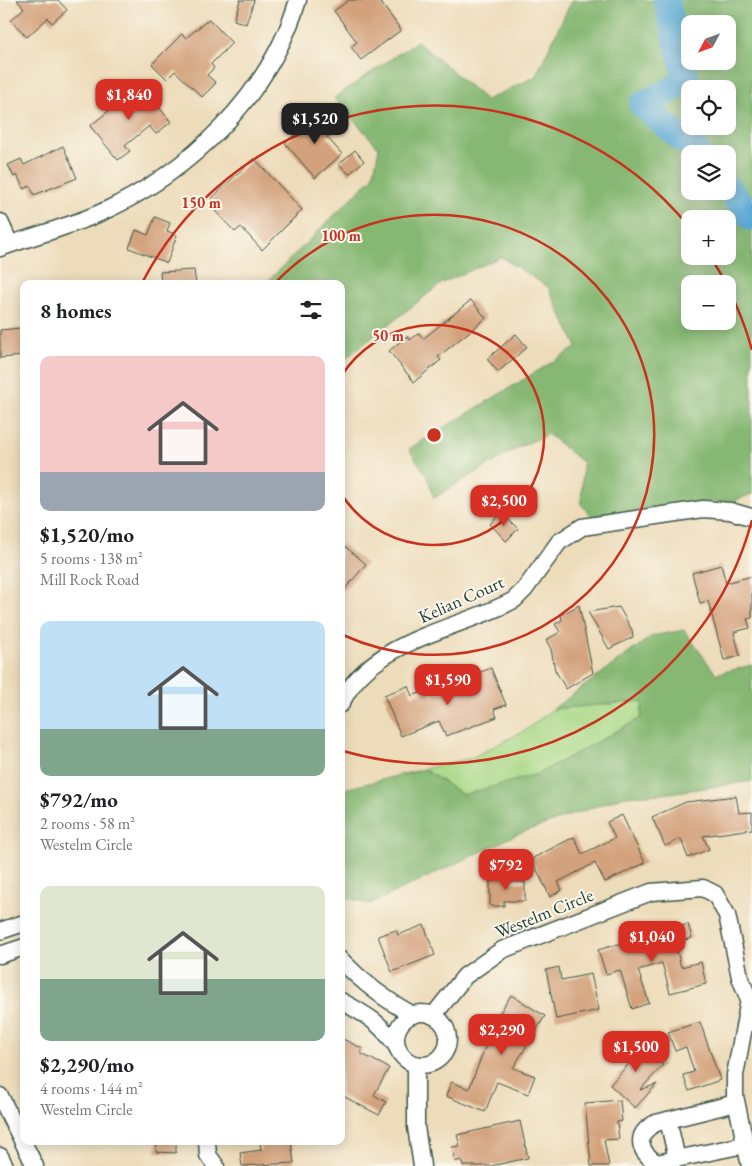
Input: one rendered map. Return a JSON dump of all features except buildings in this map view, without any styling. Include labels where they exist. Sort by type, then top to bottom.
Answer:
[{"type":"street","points":[[0,222],[5,246],[101,212],[170,173],[220,130],[265,71],[283,39],[298,0]]},
{"type":"street","name":"Kelian Court","points":[[346,684],[392,651],[514,600],[525,589],[559,542],[582,527],[703,509],[730,511],[752,520]]},
{"type":"street","name":"Westelm Circle","points":[[433,1016],[465,976],[490,956],[502,950],[651,892],[703,888],[715,894],[727,915],[740,977],[749,1000],[735,1075],[736,1103],[744,1146],[750,1166]]},
{"type":"street","points":[[0,930],[20,924]]},
{"type":"street","points":[[0,955],[20,948]]},
{"type":"street","points":[[345,964],[388,1002],[413,1015]]},
{"type":"street","points":[[345,1003],[374,1020],[386,1030],[403,1057],[416,1064],[431,1064],[439,1059],[446,1050],[448,1040],[446,1031],[441,1022],[433,1016],[413,1015],[404,1020],[398,1028],[396,1038],[398,1048]]},
{"type":"street","points":[[416,1064],[416,1127],[422,1166]]},
{"type":"street","points":[[0,1096],[20,1136]]},
{"type":"street","points":[[736,1103],[648,1127],[642,1136],[641,1146],[647,1156],[657,1162],[744,1146]]},
{"type":"street","points":[[668,1120],[676,1159]]},
{"type":"street","points":[[24,1145],[35,1166]]},
{"type":"street","points":[[0,1156],[5,1166]]},
{"type":"green space","points":[[572,0],[752,0],[752,494],[731,502],[697,502],[593,518],[581,504],[583,463],[548,434],[519,447],[434,498],[427,476],[409,449],[577,347],[548,287],[501,257],[442,283],[345,359],[345,280],[269,280],[373,177],[379,148],[334,98],[417,41],[486,100],[535,77]]},
{"type":"green space","points":[[684,630],[716,674],[752,665],[752,781],[663,794],[625,796],[518,834],[370,904],[345,897],[345,789],[424,769],[463,795],[538,774],[641,718],[643,701],[553,709],[652,636]]},
{"type":"green space","points":[[643,701],[641,718],[538,774],[463,795],[424,769],[471,758],[526,730],[553,709]]},
{"type":"waterway","points":[[666,0],[687,81],[642,105],[689,145]]},
{"type":"waterway","points":[[736,198],[752,218]]}]
